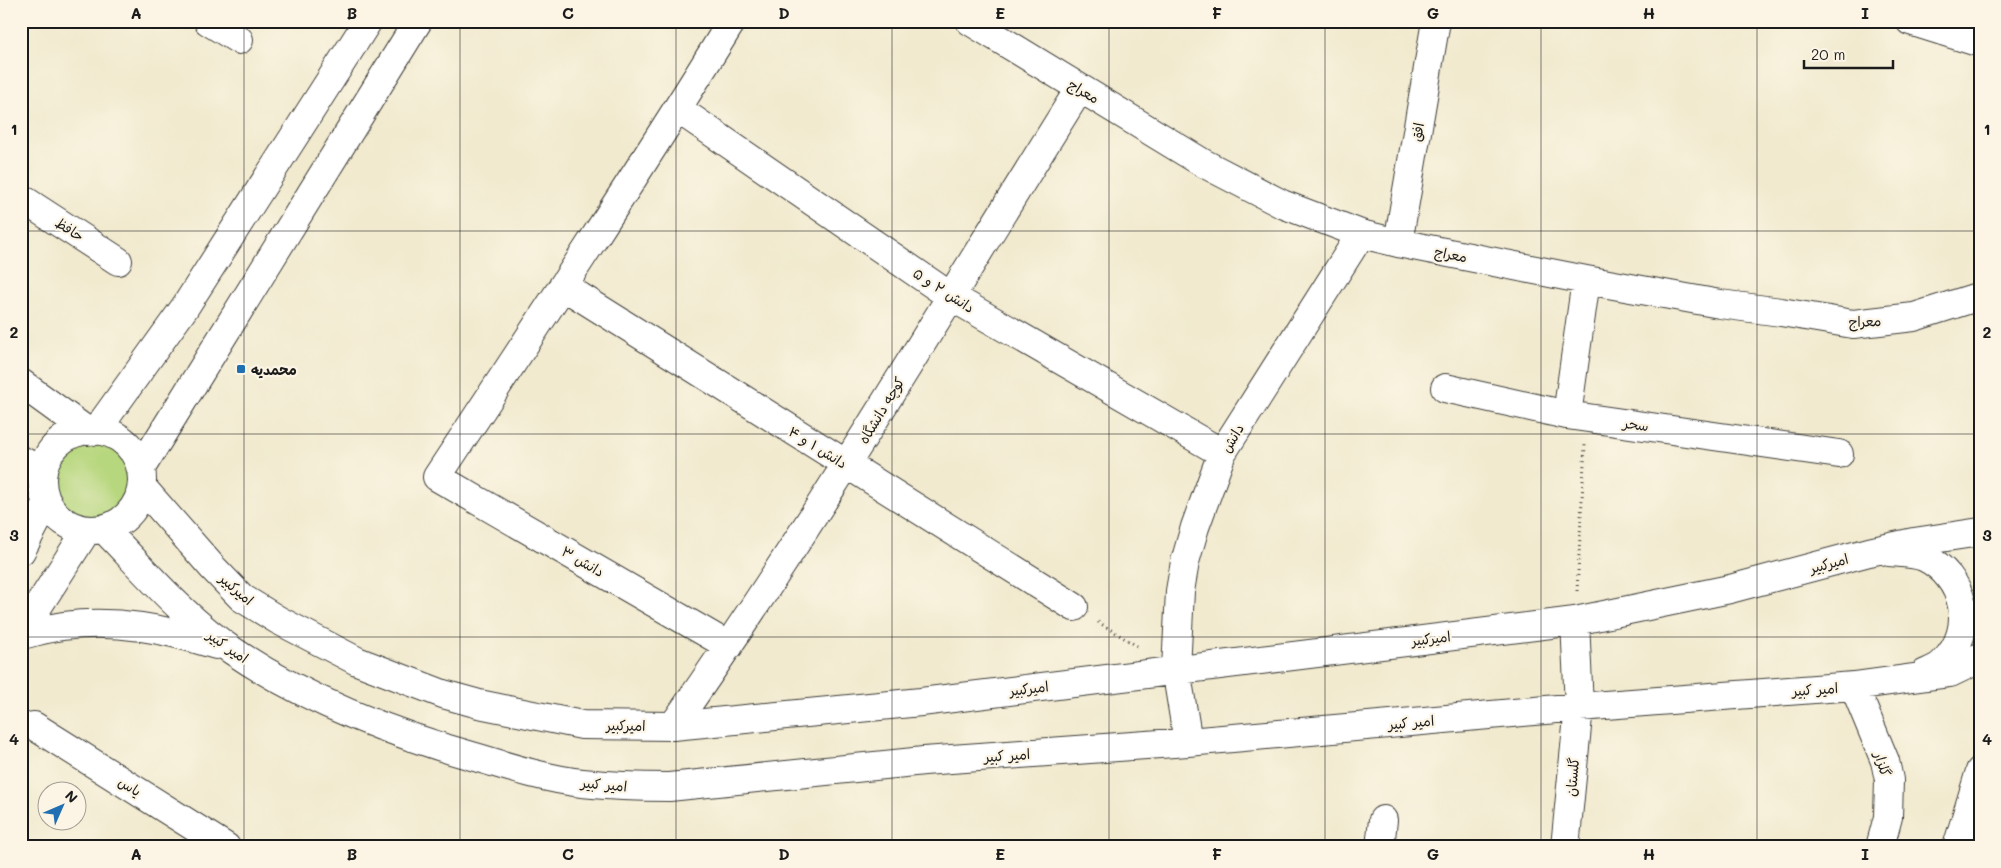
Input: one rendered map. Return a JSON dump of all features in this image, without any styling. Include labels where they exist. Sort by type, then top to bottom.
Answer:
[{"type":"street","points":[[208,21],[239,40]]},
{"type":"street","points":[[92,431],[185,307],[368,21]]},
{"type":"street","points":[[141,478],[418,21]]},
{"type":"street","points":[[563,286],[678,109],[732,21]]},
{"type":"street","name":"معراج","points":[[970,21],[1203,163],[1282,204],[1362,234],[1398,243],[1586,280],[1720,304],[1853,324],[1914,317],[1980,296]]},
{"type":"street","name":"افق","points":[[1398,243],[1436,21]]},
{"type":"street","points":[[1910,21],[1980,43]]},
{"type":"street","name":"کوچه دانشگاه","points":[[673,726],[729,646],[847,465],[1080,88]]},
{"type":"street","name":"دانش ۲ و ۵","points":[[678,109],[950,296],[1222,453]]},
{"type":"street","name":"حافظ","points":[[21,198],[118,261]]},
{"type":"street","name":"دانش","points":[[1188,742],[1176,669],[1180,590],[1194,527],[1222,453],[1362,234]]},
{"type":"street","points":[[1577,416],[1586,280]]},
{"type":"street","name":"دانش ۱ و ۴","points":[[563,286],[1074,607]]},
{"type":"street","name":"دانش ۳","points":[[563,286],[436,477],[729,646]]},
{"type":"street","points":[[21,383],[92,431]]},
{"type":"street","name":"سحر","points":[[1445,388],[1577,416],[1839,454]]},
{"type":"street","points":[[92,431],[111,434],[125,442],[135,454],[141,478],[139,499],[125,518],[96,529],[71,525],[57,516],[47,502],[43,487],[32,466],[47,459],[63,440],[75,433],[92,431]]},
{"type":"street","name":"امیرکبیر","points":[[141,478],[213,568],[242,598],[278,620],[357,662],[443,694],[479,704],[582,724],[673,726],[921,702],[1575,621],[1730,589],[1914,542],[1980,532]]},
{"type":"street","points":[[21,551],[47,502]]},
{"type":"street","points":[[21,634],[96,529]]},
{"type":"street","name":"امیر کبیر","points":[[96,529],[203,628],[233,651],[292,686],[379,725],[458,752],[520,770],[580,783],[669,787],[924,761],[1188,742],[1578,707],[1854,686],[1950,673],[1980,657]]},
{"type":"street","points":[[1869,552],[1897,552],[1922,557],[1944,570],[1959,592],[1964,617],[1958,643],[1943,663],[1921,676]]},
{"type":"street","name":"گلستان","points":[[1565,847],[1578,707],[1575,621]]},
{"type":"street","points":[[21,634],[64,626],[104,624],[144,626],[187,636],[233,651]]},
{"type":"street","name":"گلزار","points":[[1854,686],[1885,761],[1888,780],[1888,817],[1880,847]]},
{"type":"street","name":"یاس","points":[[34,726],[226,847]]},
{"type":"street","points":[[1957,847],[1980,771]]},
{"type":"street","points":[[1380,847],[1383,820]]},
{"type":"path","points":[[1575,621],[1577,416]]},
{"type":"path","points":[[1074,607],[1176,669]]},
{"type":"green space","points":[[93,441],[108,444],[121,453],[130,466],[133,481],[130,496],[121,509],[108,518],[93,521],[78,518],[65,509],[56,496],[53,481],[56,466],[65,453],[78,444]]},
{"type":"place","name":"محمدیه","points":[[241,369]]}]
